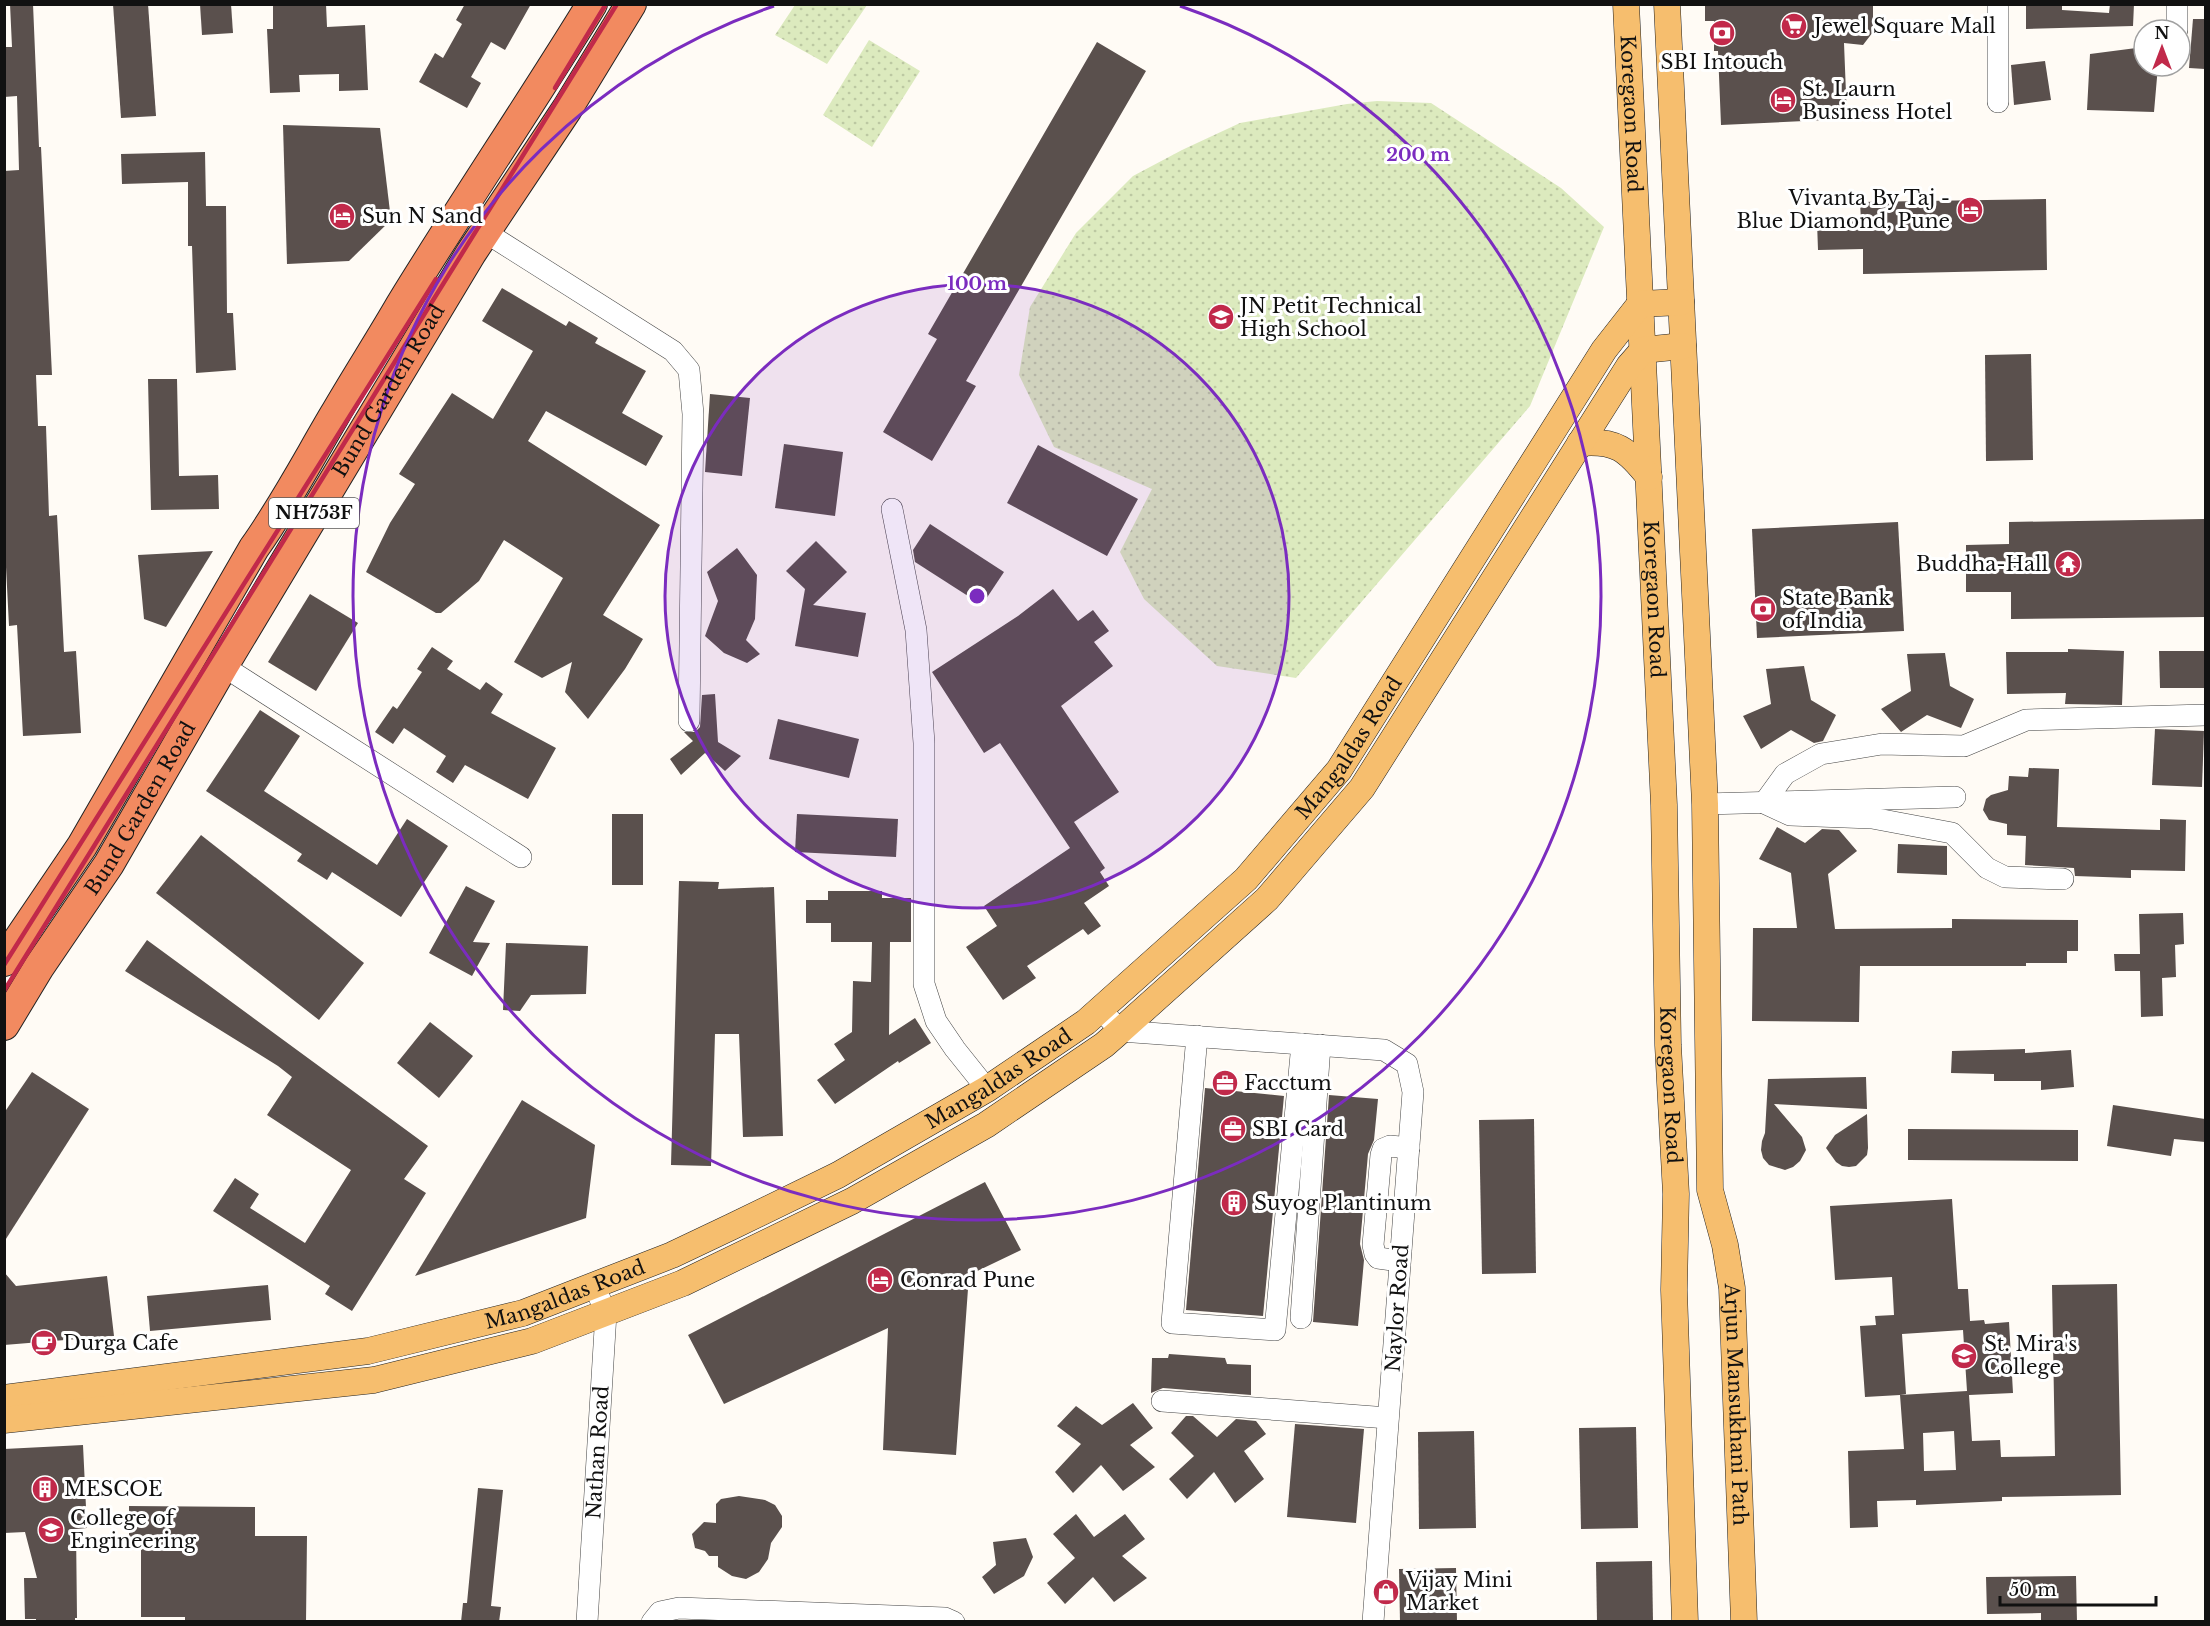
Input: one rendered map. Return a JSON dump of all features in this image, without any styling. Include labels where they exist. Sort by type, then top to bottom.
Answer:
[{"type":"highway","name":"Bund Garden Road","points":[[4,962],[82,846],[254,548],[273,521],[334,415],[443,236],[500,146],[539,92],[592,4]]},
{"type":"highway","name":"Bund Garden Road","points":[[4,1025],[39,967],[109,864],[362,432],[485,232],[567,109],[631,4]]},
{"type":"main road","name":"Koregaon Road","points":[[1626,4],[1664,805],[1668,1045],[1676,1194],[1674,1290],[1685,1622]]},
{"type":"main road","name":"Koregaon Road","points":[[1667,4],[1705,804],[1710,1190]]},
{"type":"main road","points":[[1640,304],[1681,302]]},
{"type":"main road","name":"Mangaldas Road","points":[[4,1398],[368,1351],[523,1313],[672,1255],[838,1175],[987,1089],[1086,1022],[1246,879],[1338,770],[1604,350],[1640,304]]},
{"type":"main road","points":[[1643,350],[1683,346]]},
{"type":"main road","name":"Mangaldas Road","points":[[4,1420],[374,1380],[532,1341],[683,1282],[852,1201],[986,1125],[1104,1045],[1120,1031],[1267,899],[1362,788],[1629,366],[1643,350]]},
{"type":"main road","points":[[1580,443],[1602,441],[1622,448],[1636,460],[1649,477]]},
{"type":"main road","name":"Arjun Mansukhani Path","points":[[1710,1190],[1725,1245],[1732,1288],[1744,1622]]},
{"type":"street","points":[[1998,4],[1998,102]]},
{"type":"street","points":[[485,232],[673,351],[689,370],[693,414],[689,722]]},
{"type":"street","points":[[892,508],[916,630],[924,743],[924,984],[936,1021],[987,1089]]},
{"type":"street","points":[[223,666],[522,857]]},
{"type":"street","points":[[1764,803],[1785,774],[1821,754],[1882,744],[1964,746],[2026,720],[2205,715]]},
{"type":"street","points":[[1705,804],[1955,797]]},
{"type":"street","points":[[1764,803],[1790,815],[1872,818],[1952,833],[1987,868],[2005,877],[2063,879]]},
{"type":"street","points":[[1101,1009],[1120,1031]]},
{"type":"street","name":"Naylor Road","points":[[1120,1031],[1384,1050],[1407,1064],[1413,1092],[1373,1622]]},
{"type":"street","points":[[1197,1036],[1172,1323],[1275,1329],[1311,1045]]},
{"type":"street","points":[[1301,1318],[1311,1045]]},
{"type":"street","name":"Nathan Road","points":[[588,1622],[606,1313],[594,1285]]},
{"type":"street","points":[[1162,1401],[1388,1418]]},
{"type":"street","points":[[652,1622],[660,1612],[680,1608],[945,1618],[954,1622]]},
{"type":"green space","points":[[795,5],[867,5],[827,64],[775,35]]},
{"type":"green space","points":[[869,40],[920,71],[872,147],[823,115]]},
{"type":"green space","name":"JN Petit Technical High School","points":[[1377,101],[1431,103],[1561,188],[1604,227],[1530,406],[1296,678],[1217,666],[1144,599],[1120,552],[1152,489],[1054,447],[1019,375],[1030,307],[1076,233],[1133,176],[1240,123]]},
{"type":"building","points":[[10,4],[33,4],[52,375],[36,375],[38,426],[46,426],[49,516],[57,515],[64,652],[76,651],[81,733],[23,736],[17,625],[9,626],[4,528],[4,171],[19,170],[17,96],[4,97],[4,47],[12,47]]},
{"type":"building","points":[[113,4],[148,4],[156,116],[121,118]]},
{"type":"building","points":[[200,4],[231,4],[233,33],[202,35]]},
{"type":"building","points":[[273,4],[326,4],[327,27],[365,25],[368,90],[339,91],[339,74],[299,75],[300,92],[270,93],[267,29],[273,29]]},
{"type":"building","points":[[465,4],[531,4],[505,50],[491,42],[471,77],[481,83],[467,108],[419,82],[435,53],[443,58],[462,24],[456,20]]},
{"type":"building","points":[[1705,4],[1873,4],[1873,32],[1863,45],[1844,43],[1847,119],[1721,125],[1718,51],[1714,51],[1714,21],[1705,21]]},
{"type":"building","points":[[2026,4],[2062,4],[2062,10],[2109,13],[2110,4],[2134,4],[2132,26],[2026,29]]},
{"type":"building","points":[[2193,19],[2205,19],[2205,69],[2192,68]]},
{"type":"building","points":[[1097,42],[1146,71],[966,381],[976,386],[932,461],[883,432],[937,339],[928,334]]},
{"type":"building","points":[[2132,49],[2132,78],[2157,78],[2154,112],[2087,110],[2090,54]]},
{"type":"building","points":[[2045,61],[2051,100],[2014,105],[2011,65]]},
{"type":"building","points":[[283,125],[380,128],[391,220],[349,261],[287,264]]},
{"type":"building","points":[[205,152],[206,206],[226,206],[227,313],[233,313],[236,370],[196,373],[192,246],[188,246],[188,182],[122,184],[121,154]]},
{"type":"building","points":[[2046,199],[2047,270],[1863,274],[1863,249],[1818,250],[1817,222],[1861,221],[1860,202]]},
{"type":"building","points":[[502,288],[566,326],[569,321],[598,338],[595,343],[646,371],[622,413],[663,436],[646,466],[546,411],[528,441],[660,525],[603,615],[643,639],[625,669],[588,719],[565,692],[572,662],[542,678],[514,662],[563,578],[504,540],[479,581],[441,613],[436,613],[366,572],[390,523],[415,484],[399,474],[452,393],[493,419],[533,351],[482,321]]},
{"type":"building","points":[[2031,354],[2033,460],[1986,461],[1985,355]]},
{"type":"building","points":[[148,379],[177,379],[179,476],[218,475],[219,509],[151,510]]},
{"type":"building","points":[[710,394],[750,398],[742,476],[705,472]]},
{"type":"building","points":[[784,444],[843,452],[835,516],[775,508]]},
{"type":"building","points":[[1038,445],[1138,499],[1107,556],[1007,503]]},
{"type":"building","points":[[2205,519],[2205,617],[2011,619],[2011,592],[1966,592],[1966,545],[2009,544],[2009,522]]},
{"type":"building","points":[[1898,522],[1904,631],[1757,638],[1752,529]]},
{"type":"building","points":[[930,524],[1004,572],[982,605],[915,562],[913,550]]},
{"type":"building","points":[[816,541],[847,572],[813,605],[866,613],[858,657],[795,646],[805,589],[786,571]]},
{"type":"building","points":[[737,548],[757,575],[755,619],[746,640],[760,654],[747,663],[724,653],[705,636],[718,601],[707,572]]},
{"type":"building","points":[[213,551],[166,627],[144,619],[138,555]]},
{"type":"building","points":[[1053,589],[1078,621],[1093,610],[1109,631],[1094,642],[1113,666],[1061,706],[1119,792],[1074,822],[1105,868],[1100,872],[1109,886],[1084,903],[1101,926],[1088,935],[1083,929],[1027,966],[1036,978],[1003,1000],[966,947],[997,926],[984,906],[1070,848],[1000,743],[984,753],[932,672],[1018,616]]},
{"type":"building","points":[[310,594],[358,623],[316,691],[268,662]]},
{"type":"building","points":[[432,647],[453,661],[447,669],[480,690],[486,682],[503,694],[491,713],[556,748],[528,799],[465,765],[453,783],[436,772],[446,756],[404,728],[393,744],[375,732],[393,706],[397,709],[422,672],[417,669]]},
{"type":"building","points":[[2068,649],[2124,651],[2122,705],[2065,704],[2066,693],[2007,694],[2006,652],[2068,652]]},
{"type":"building","points":[[2159,651],[2205,651],[2205,688],[2160,688]]},
{"type":"building","points":[[1945,653],[1950,686],[1974,699],[1961,728],[1927,715],[1901,732],[1881,709],[1911,691],[1907,654]]},
{"type":"building","points":[[1804,666],[1811,700],[1836,715],[1823,741],[1814,743],[1791,730],[1761,749],[1743,716],[1771,704],[1766,669]]},
{"type":"building","points":[[715,694],[718,742],[741,756],[725,771],[705,753],[681,775],[670,759],[693,741],[684,732],[695,732],[700,727],[702,695]]},
{"type":"building","points":[[260,710],[300,736],[264,791],[377,865],[407,819],[448,846],[401,917],[332,872],[327,880],[297,861],[302,854],[206,791]]},
{"type":"building","points":[[778,719],[859,739],[849,778],[769,759]]},
{"type":"building","points":[[2155,729],[2204,731],[2202,787],[2152,785]]},
{"type":"building","points":[[2029,768],[2059,769],[2057,827],[2160,830],[2160,819],[2186,820],[2185,871],[2131,870],[2131,878],[2075,876],[2074,868],[2025,865],[2026,836],[2007,835],[2007,824],[1989,820],[1983,810],[1986,799],[1991,795],[2008,790],[2009,776],[2028,777]]},
{"type":"building","points":[[612,814],[643,814],[643,885],[612,885]]},
{"type":"building","points":[[797,814],[898,819],[896,857],[795,852]]},
{"type":"building","points":[[1777,827],[1805,843],[1822,829],[1839,830],[1857,851],[1828,874],[1835,929],[1952,928],[1952,919],[2078,920],[2078,951],[2067,951],[2067,963],[2026,963],[2026,966],[1860,966],[1859,1022],[1752,1021],[1753,928],[1797,928],[1791,873],[1759,859]]},
{"type":"building","points":[[201,835],[364,963],[319,1020],[156,893]]},
{"type":"building","points":[[1898,844],[1947,846],[1947,875],[1897,873]]},
{"type":"building","points":[[679,881],[719,882],[718,889],[774,887],[783,1136],[743,1137],[739,1034],[715,1034],[711,1166],[671,1165]]},
{"type":"building","points":[[466,886],[495,901],[473,942],[490,943],[472,976],[429,953]]},
{"type":"building","points":[[828,891],[882,891],[882,898],[911,898],[911,942],[890,942],[889,1035],[915,1018],[931,1043],[899,1063],[898,1061],[835,1104],[817,1080],[845,1060],[834,1044],[852,1032],[853,981],[871,982],[872,942],[831,942],[831,923],[806,923],[806,900],[828,900]]},
{"type":"building","points":[[2183,913],[2184,944],[2175,945],[2176,977],[2162,978],[2163,1016],[2141,1017],[2140,971],[2115,971],[2114,954],[2140,954],[2139,914]]},
{"type":"building","points":[[147,940],[428,1146],[404,1179],[426,1193],[352,1311],[325,1294],[330,1286],[213,1211],[235,1178],[259,1194],[250,1208],[305,1243],[351,1170],[267,1115],[292,1077],[125,971]]},
{"type":"building","points":[[506,943],[588,946],[586,994],[531,995],[520,1011],[503,1010]]},
{"type":"building","points":[[430,1022],[473,1056],[439,1098],[397,1063]]},
{"type":"building","points":[[2025,1049],[2025,1053],[2071,1050],[2074,1087],[2041,1090],[2041,1081],[1994,1081],[1994,1074],[1951,1073],[1952,1051]]},
{"type":"building","points":[[32,1072],[89,1109],[4,1242],[4,1113]]},
{"type":"building","points":[[1866,1077],[1867,1109],[1774,1104],[1802,1137],[1806,1150],[1800,1161],[1785,1170],[1769,1165],[1763,1158],[1761,1150],[1765,1133],[1768,1079]]},
{"type":"building","name":"Suyog Plantinum","points":[[1205,1088],[1284,1096],[1263,1316],[1186,1310]]},
{"type":"building","points":[[1329,1095],[1378,1099],[1374,1140],[1368,1154],[1360,1244],[1364,1260],[1358,1326],[1313,1322]]},
{"type":"building","points":[[522,1100],[595,1145],[586,1218],[415,1276]]},
{"type":"building","points":[[2113,1105],[2205,1119],[2205,1142],[2174,1139],[2171,1156],[2107,1146]]},
{"type":"building","points":[[1867,1114],[1867,1155],[1856,1166],[1842,1166],[1836,1162],[1826,1148],[1835,1135]]},
{"type":"building","points":[[1534,1119],[1536,1273],[1482,1274],[1479,1120]]},
{"type":"building","points":[[1908,1129],[2078,1130],[2078,1161],[1908,1160]]},
{"type":"building","points":[[985,1182],[1021,1250],[969,1275],[956,1455],[883,1450],[888,1328],[724,1404],[688,1335]]},
{"type":"building","points":[[1952,1199],[1958,1289],[1968,1289],[1970,1321],[1984,1320],[1985,1324],[2009,1322],[2013,1393],[1969,1395],[1972,1441],[2000,1440],[2001,1457],[2055,1456],[2052,1285],[2117,1284],[2121,1495],[2002,1497],[2002,1501],[1916,1505],[1916,1500],[1877,1501],[1878,1527],[1850,1528],[1848,1451],[1904,1449],[1900,1395],[1865,1397],[1860,1326],[1876,1325],[1875,1316],[1894,1315],[1892,1277],[1835,1280],[1830,1206]],"holes":[[[1963,1330],[1967,1391],[1900,1395],[1906,1394],[1902,1334]],[[1954,1431],[1956,1470],[1924,1471],[1923,1433]]]},
{"type":"building","points":[[4,1272],[16,1286],[107,1276],[114,1336],[4,1345]]},
{"type":"building","points":[[268,1285],[271,1320],[150,1331],[147,1296]]},
{"type":"building","points":[[1169,1354],[1225,1358],[1227,1364],[1251,1365],[1251,1395],[1163,1388],[1151,1393],[1152,1358],[1168,1358]]},
{"type":"building","points":[[1133,1403],[1153,1428],[1130,1445],[1155,1467],[1123,1491],[1101,1465],[1073,1493],[1055,1472],[1081,1444],[1057,1426],[1076,1406],[1102,1425]]},
{"type":"building","points":[[1186,1416],[1193,1416],[1217,1437],[1236,1419],[1256,1421],[1266,1434],[1244,1451],[1264,1479],[1235,1503],[1214,1472],[1187,1499],[1169,1479],[1194,1456],[1171,1433]]},
{"type":"building","points":[[1295,1424],[1364,1429],[1356,1523],[1287,1517]]},
{"type":"building","points":[[1636,1427],[1638,1528],[1581,1529],[1579,1428]]},
{"type":"building","points":[[1474,1431],[1476,1528],[1419,1529],[1418,1432]]},
{"type":"building","name":"College of Engineering","points":[[83,1445],[87,1528],[76,1529],[77,1618],[75,1622],[36,1622],[36,1619],[25,1619],[24,1578],[37,1578],[25,1532],[4,1533],[4,1449]]},
{"type":"building","points":[[478,1488],[503,1490],[491,1606],[501,1607],[499,1622],[461,1622],[463,1603],[467,1603]]},
{"type":"building","points":[[739,1496],[765,1500],[775,1505],[782,1516],[782,1527],[771,1543],[768,1559],[759,1572],[746,1579],[732,1576],[718,1567],[718,1556],[709,1556],[705,1551],[695,1548],[692,1534],[704,1522],[716,1523],[716,1504],[721,1499]]},
{"type":"building","points":[[129,1506],[255,1507],[255,1536],[307,1536],[306,1622],[185,1622],[185,1617],[141,1617],[141,1541],[129,1541]]},
{"type":"building","points":[[1076,1514],[1094,1537],[1125,1514],[1145,1539],[1122,1556],[1147,1578],[1114,1602],[1093,1577],[1065,1604],[1047,1583],[1075,1558],[1053,1534]]},
{"type":"building","points":[[1026,1538],[1033,1557],[1024,1576],[994,1594],[982,1577],[996,1565],[993,1542]]},
{"type":"building","points":[[1652,1561],[1653,1622],[1597,1622],[1596,1562]]},
{"type":"building","points":[[1456,1568],[1457,1622],[1400,1622],[1399,1569]]},
{"type":"building","points":[[2076,1576],[2077,1622],[2041,1622],[2041,1613],[1987,1614],[1986,1577]]},
{"type":"railway","points":[[555,88],[606,4]]},
{"type":"railway","points":[[4,991],[617,4]]},
{"type":"railway","points":[[4,965],[436,279]]},
{"type":"place","name":"Jewel Square Mall","points":[[1794,26]]},
{"type":"place","name":"SBI Intouch","points":[[1722,33]]},
{"type":"place","name":"St. Laurn Business Hotel","points":[[1783,100]]},
{"type":"place","name":"Vivanta By Taj - Blue Diamond, Pune","points":[[1970,210]]},
{"type":"place","name":"Sun N Sand","points":[[342,216]]},
{"type":"place","name":"JN Petit Technical High School","points":[[1221,317]]},
{"type":"place","name":"Buddha-Hall","points":[[2068,564]]},
{"type":"place","name":"State Bank of India","points":[[1763,609]]},
{"type":"place","name":"Facctum","points":[[1225,1083]]},
{"type":"place","name":"SBI Card","points":[[1233,1129]]},
{"type":"place","name":"Suyog Plantinum","points":[[1234,1203]]},
{"type":"place","name":"Conrad Pune","points":[[880,1280]]},
{"type":"place","name":"Durga Cafe","points":[[44,1343]]},
{"type":"place","name":"St. Mira's College","points":[[1964,1356]]},
{"type":"place","name":"MESCOE","points":[[45,1489]]},
{"type":"place","name":"College of Engineering","points":[[51,1530]]},
{"type":"place","name":"Vijay Mini Market","points":[[1386,1592]]}]
